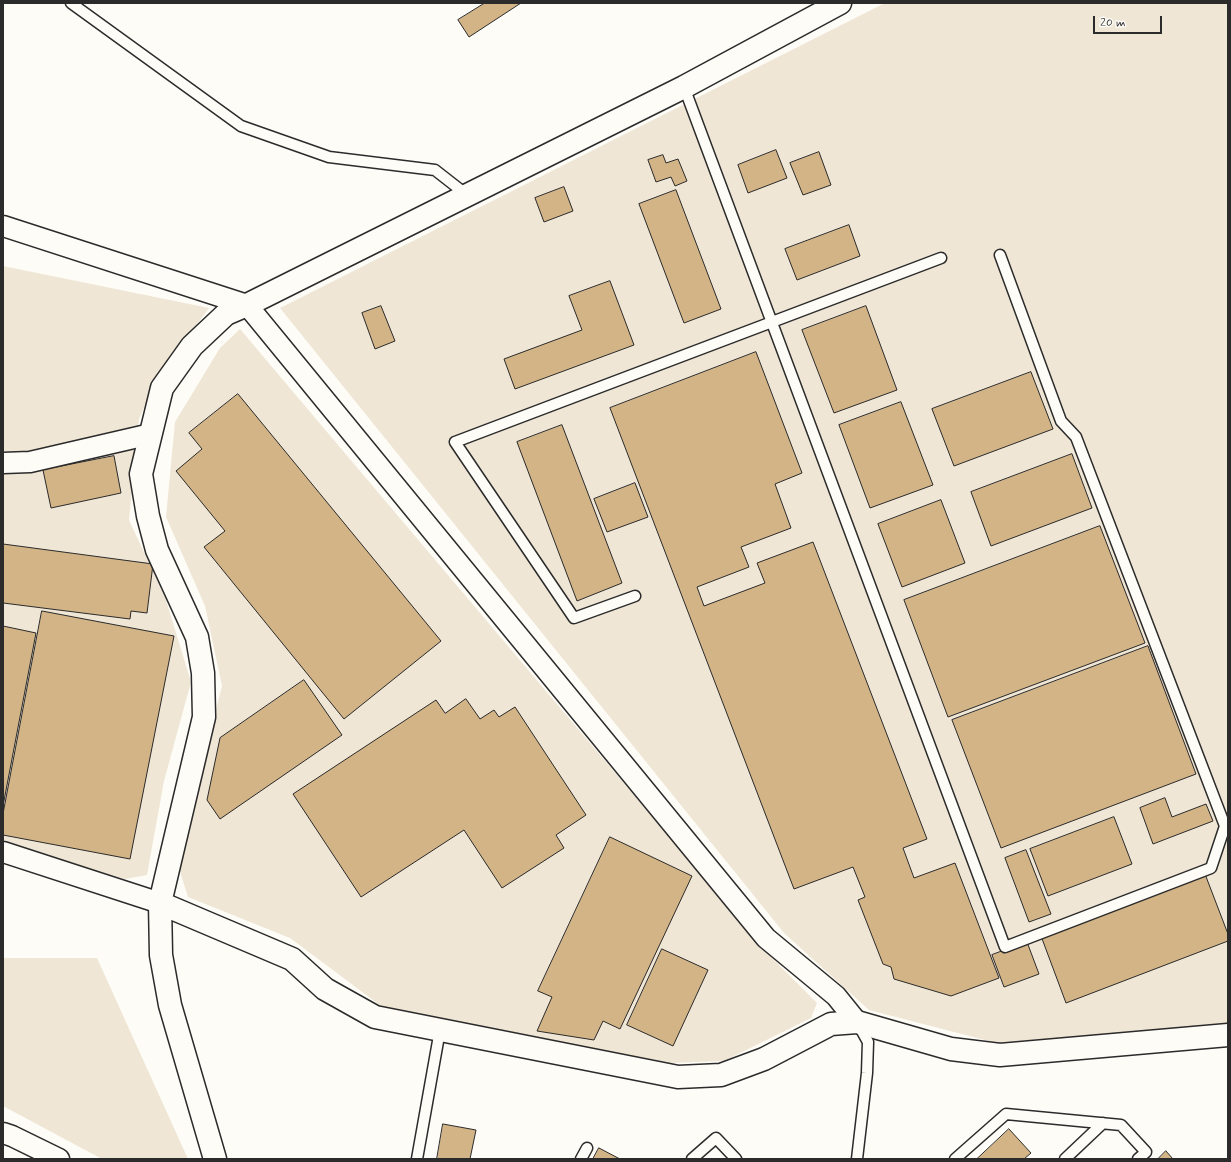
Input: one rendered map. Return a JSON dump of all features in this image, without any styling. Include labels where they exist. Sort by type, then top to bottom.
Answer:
[{"type":"street","points":[[215,1159],[170,1005],[161,955],[160,903],[204,717],[203,673],[197,638],[157,550],[148,516],[141,474],[162,388],[192,346],[226,314],[247,305],[684,87],[840,3]]},
{"type":"street","points":[[3,226],[247,305],[766,938],[836,996],[857,1022]]},
{"type":"street","points":[[3,463],[30,462],[151,434]]},
{"type":"street","points":[[3,852],[160,903],[292,959],[325,989],[375,1017],[678,1076],[721,1075],[764,1059],[832,1024],[857,1022],[951,1049],[1000,1055],[1228,1034]]},
{"type":"street","points":[[3,1133],[59,1159]]},
{"type":"lane","points":[[71,3],[241,126],[329,157],[435,170],[467,195]]},
{"type":"lane","points":[[684,87],[1005,947],[1211,868],[1225,826],[1076,436],[1062,421],[1000,255]]},
{"type":"lane","points":[[635,596],[574,618],[455,442],[941,258]]},
{"type":"lane","points":[[857,1022],[868,1042],[867,1073],[857,1159]]},
{"type":"lane","points":[[417,1159],[440,1030]]},
{"type":"lane","points":[[955,1159],[1006,1114],[1121,1124],[1146,1152],[1138,1159]]},
{"type":"lane","points":[[1065,1159],[1103,1123]]},
{"type":"lane","points":[[692,1159],[716,1138],[736,1159]]},
{"type":"lane","points":[[581,1159],[587,1148]]},
{"type":"shaded area","points":[[885,3],[1228,3],[1228,1029],[1008,1046],[869,1010],[784,933],[280,308]]},
{"type":"shaded area","points":[[3,266],[209,308],[156,379],[139,419],[129,520],[166,600],[191,682],[164,781],[147,875],[125,879],[3,844]]},
{"type":"shaded area","points":[[240,329],[770,956],[817,1003],[811,1018],[724,1061],[668,1063],[385,1009],[290,938],[188,897],[177,862],[222,686],[205,606],[166,517],[175,422],[220,348]]},
{"type":"shaded area","points":[[3,958],[97,958],[188,1159],[102,1159],[3,1106]]},
{"type":"building","points":[[485,3],[521,3],[469,37],[458,20]]},
{"type":"building","points":[[776,150],[787,178],[748,193],[738,165]]},
{"type":"building","points":[[819,152],[831,185],[803,195],[790,163]]},
{"type":"building","points":[[663,155],[666,163],[678,159],[687,181],[675,186],[671,177],[656,182],[648,160]]},
{"type":"building","points":[[564,187],[573,211],[544,222],[535,198]]},
{"type":"building","points":[[676,190],[721,309],[684,323],[639,204]]},
{"type":"building","points":[[849,225],[860,256],[797,280],[785,249]]},
{"type":"building","points":[[610,281],[634,345],[515,389],[504,359],[582,330],[569,296]]},
{"type":"building","points":[[381,306],[395,341],[375,349],[362,313]]},
{"type":"building","points":[[866,306],[897,390],[834,413],[802,330]]},
{"type":"building","points":[[756,352],[802,473],[775,484],[791,528],[741,547],[749,567],[697,587],[704,606],[765,583],[757,563],[813,542],[927,839],[903,848],[914,878],[955,863],[999,978],[951,996],[894,979],[891,967],[883,964],[858,900],[865,897],[853,867],[794,889],[610,408]]},
{"type":"building","points":[[1031,372],[1053,429],[954,466],[932,409]]},
{"type":"building","points":[[238,394],[441,641],[344,719],[204,547],[225,531],[176,471],[202,449],[189,433]]},
{"type":"building","points":[[901,402],[933,485],[870,508],[839,425]]},
{"type":"building","points":[[562,425],[622,583],[577,601],[517,442]]},
{"type":"building","points":[[1072,454],[1092,508],[991,546],[971,492]]},
{"type":"building","points":[[114,456],[121,493],[51,508],[43,470]]},
{"type":"building","points":[[635,483],[648,517],[607,532],[594,499]]},
{"type":"building","points":[[941,500],[965,563],[902,587],[878,524]]},
{"type":"building","points":[[1100,526],[1145,643],[948,717],[904,600]]},
{"type":"building","points":[[3,544],[153,564],[147,613],[131,611],[130,619],[3,603]]},
{"type":"building","points":[[42,611],[174,636],[130,859],[3,835],[3,814]]},
{"type":"building","points":[[3,626],[36,633],[3,806]]},
{"type":"building","points":[[1148,646],[1196,774],[1001,848],[952,720]]},
{"type":"building","points":[[304,680],[342,735],[220,819],[207,800],[220,738]]},
{"type":"building","points":[[466,699],[480,719],[494,710],[499,717],[515,707],[586,815],[556,835],[564,848],[502,888],[464,830],[361,897],[293,794],[436,700],[445,713]]},
{"type":"building","points":[[1165,798],[1172,817],[1206,804],[1213,821],[1153,844],[1140,808]]},
{"type":"building","points":[[1114,817],[1132,864],[1048,896],[1030,849]]},
{"type":"building","points":[[610,837],[692,876],[620,1029],[603,1021],[594,1040],[537,1031],[552,997],[538,991]]},
{"type":"building","points":[[1026,850],[1051,914],[1029,922],[1005,858]]},
{"type":"building","points":[[1205,874],[1228,934],[1228,941],[1066,1003],[1041,936]]},
{"type":"building","points":[[1027,942],[1039,974],[1004,987],[992,955]]},
{"type":"building","points":[[662,949],[708,970],[673,1046],[627,1025]]},
{"type":"building","points":[[443,1124],[476,1130],[470,1159],[437,1159]]},
{"type":"building","points":[[1009,1129],[1031,1153],[1024,1159],[977,1159]]},
{"type":"building","points":[[599,1148],[620,1159],[593,1159]]},
{"type":"building","points":[[1166,1151],[1173,1159],[1158,1159]]}]
